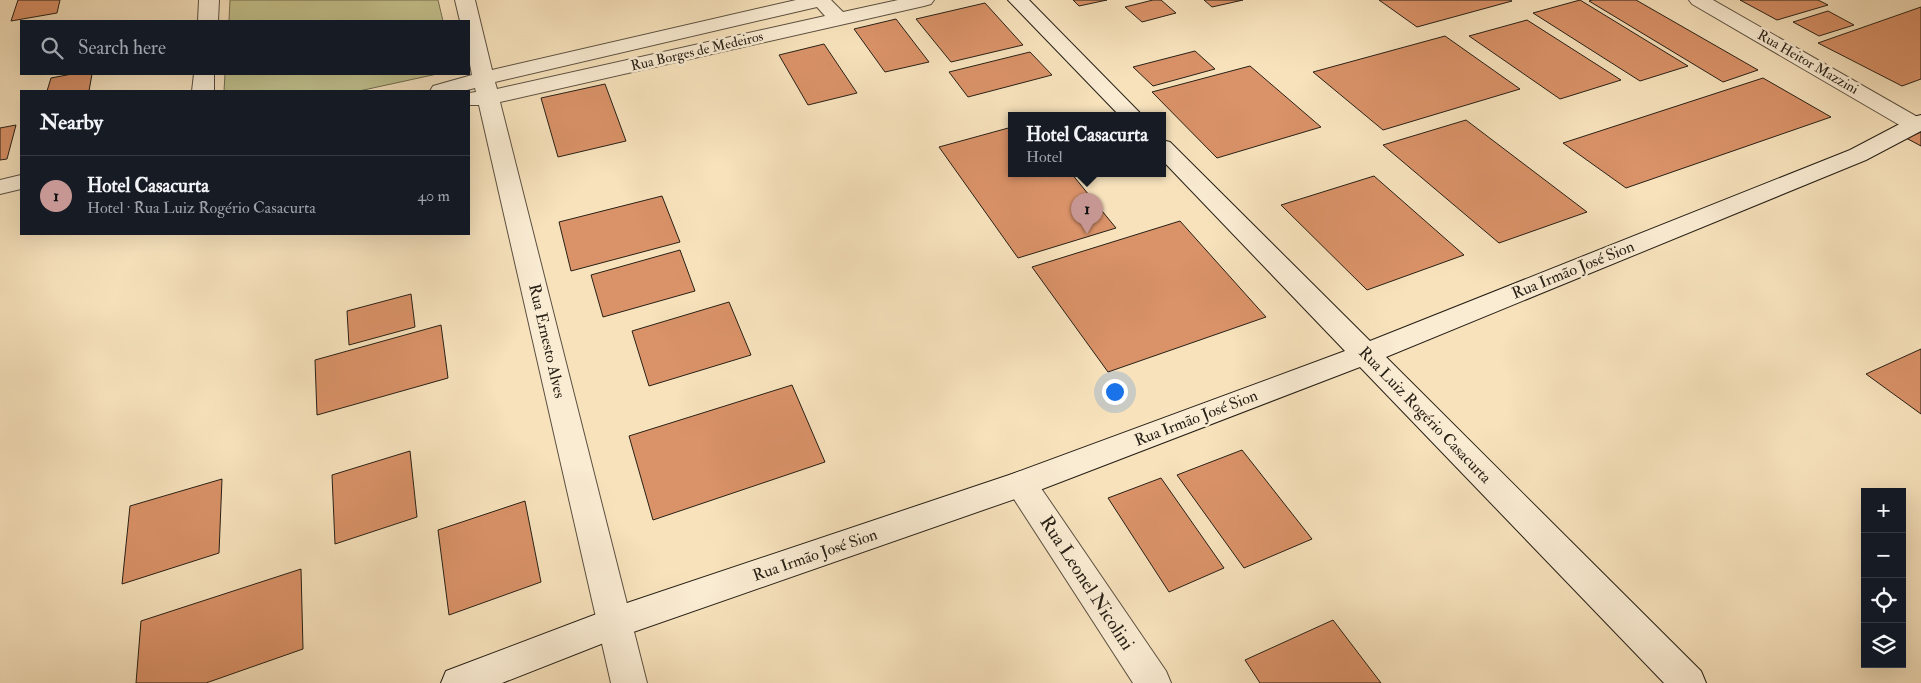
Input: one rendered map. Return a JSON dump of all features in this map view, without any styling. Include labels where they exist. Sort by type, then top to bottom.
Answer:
[{"type":"street","points":[[208,20],[209,0]]},
{"type":"street","name":"Rua Ernesto Alves","points":[[465,0],[468,20]]},
{"type":"street","points":[[821,0],[838,19]]},
{"type":"street","name":"Rua Borges de Medeiros","points":[[481,92],[821,0]]},
{"type":"street","name":"Rua Borges de Medeiros","points":[[481,92],[924,0]]},
{"type":"street","points":[[1018,0],[1128,112]]},
{"type":"street","name":"Rua Heitor Mazzini","points":[[1699,0],[1918,123]]},
{"type":"street","name":"Rua Ernesto Alves","points":[[470,29],[481,92],[629,683]]},
{"type":"street","points":[[203,90],[204,75]]},
{"type":"street","name":"Rua Irmão José Sion","points":[[459,683],[615,623],[1021,484],[1365,354],[1858,155],[1918,123]]},
{"type":"street","name":"Rua Luiz Rogério Casacurta","points":[[1166,151],[1688,683]]},
{"type":"street","points":[[0,187],[20,182]]},
{"type":"street","name":"Rua Leonel Nicolini","points":[[1021,484],[1153,683]]},
{"type":"shaded area","points":[[230,0],[438,0],[443,20],[229,20]]},
{"type":"shaded area","points":[[225,75],[432,75],[364,90],[224,90]]},
{"type":"building","points":[[18,0],[60,0],[57,13],[11,21]]},
{"type":"building","points":[[1073,0],[1107,0],[1079,6]]},
{"type":"building","points":[[1153,0],[1161,0],[1176,13],[1142,22],[1125,7]]},
{"type":"building","points":[[1204,0],[1243,0],[1212,7]]},
{"type":"building","points":[[1379,0],[1510,0],[1512,1],[1417,27]]},
{"type":"building","points":[[1580,0],[1688,66],[1640,81],[1533,13]]},
{"type":"building","points":[[1636,0],[1758,70],[1723,82],[1589,1]]},
{"type":"building","points":[[1740,0],[1818,0],[1828,5],[1777,20]]},
{"type":"building","points":[[985,3],[1023,45],[951,62],[916,19]]},
{"type":"building","points":[[1921,7],[1921,79],[1902,86],[1818,43]]},
{"type":"building","points":[[1828,11],[1854,25],[1819,36],[1793,22]]},
{"type":"building","points":[[896,19],[929,62],[885,72],[854,29]]},
{"type":"building","points":[[1527,20],[1621,80],[1560,99],[1469,36]]},
{"type":"building","points":[[1445,36],[1520,89],[1383,130],[1313,72]]},
{"type":"building","points":[[824,44],[857,93],[808,105],[779,55]]},
{"type":"building","points":[[1195,51],[1215,69],[1153,86],[1133,67]]},
{"type":"building","points":[[1030,52],[1052,75],[968,97],[949,72]]},
{"type":"building","points":[[1250,66],[1321,127],[1217,158],[1152,92]]},
{"type":"building","points":[[67,75],[92,75],[89,90],[47,90],[51,78]]},
{"type":"building","points":[[1763,78],[1831,117],[1626,188],[1563,143]]},
{"type":"building","points":[[605,84],[626,141],[558,157],[541,98]]},
{"type":"building","points":[[1466,120],[1587,212],[1499,243],[1383,145]]},
{"type":"building","points":[[16,125],[7,159],[0,160],[0,128]]},
{"type":"building","points":[[1008,128],[1008,177],[1074,177],[1116,228],[1018,258],[939,147]]},
{"type":"building","points":[[1921,132],[1921,146],[1906,138]]},
{"type":"building","points":[[1374,176],[1464,255],[1367,290],[1281,205]]},
{"type":"building","points":[[662,196],[680,242],[571,271],[559,222]]},
{"type":"building","points":[[1180,221],[1266,317],[1108,372],[1032,267]]},
{"type":"building","points":[[680,250],[695,291],[603,317],[591,275]]},
{"type":"building","points":[[411,294],[415,327],[349,345],[347,311]]},
{"type":"building","points":[[729,302],[751,355],[649,386],[632,331]]},
{"type":"building","points":[[441,325],[448,378],[317,415],[315,360]]},
{"type":"building","points":[[1921,349],[1921,414],[1866,374]]},
{"type":"building","points":[[792,385],[825,462],[653,520],[629,436]]},
{"type":"building","points":[[1242,450],[1312,539],[1244,568],[1177,475]]},
{"type":"building","points":[[410,451],[417,517],[335,544],[332,475]]},
{"type":"building","points":[[1161,478],[1224,568],[1169,592],[1108,498]]},
{"type":"building","points":[[222,479],[219,553],[122,584],[130,506]]},
{"type":"building","points":[[525,501],[541,582],[449,615],[438,530]]},
{"type":"building","points":[[301,569],[303,649],[206,683],[136,683],[141,621]]},
{"type":"building","points":[[1333,620],[1381,683],[1260,683],[1245,660]]},
{"type":"place","name":"Hotel Casacurta","points":[[1087,234]]}]
